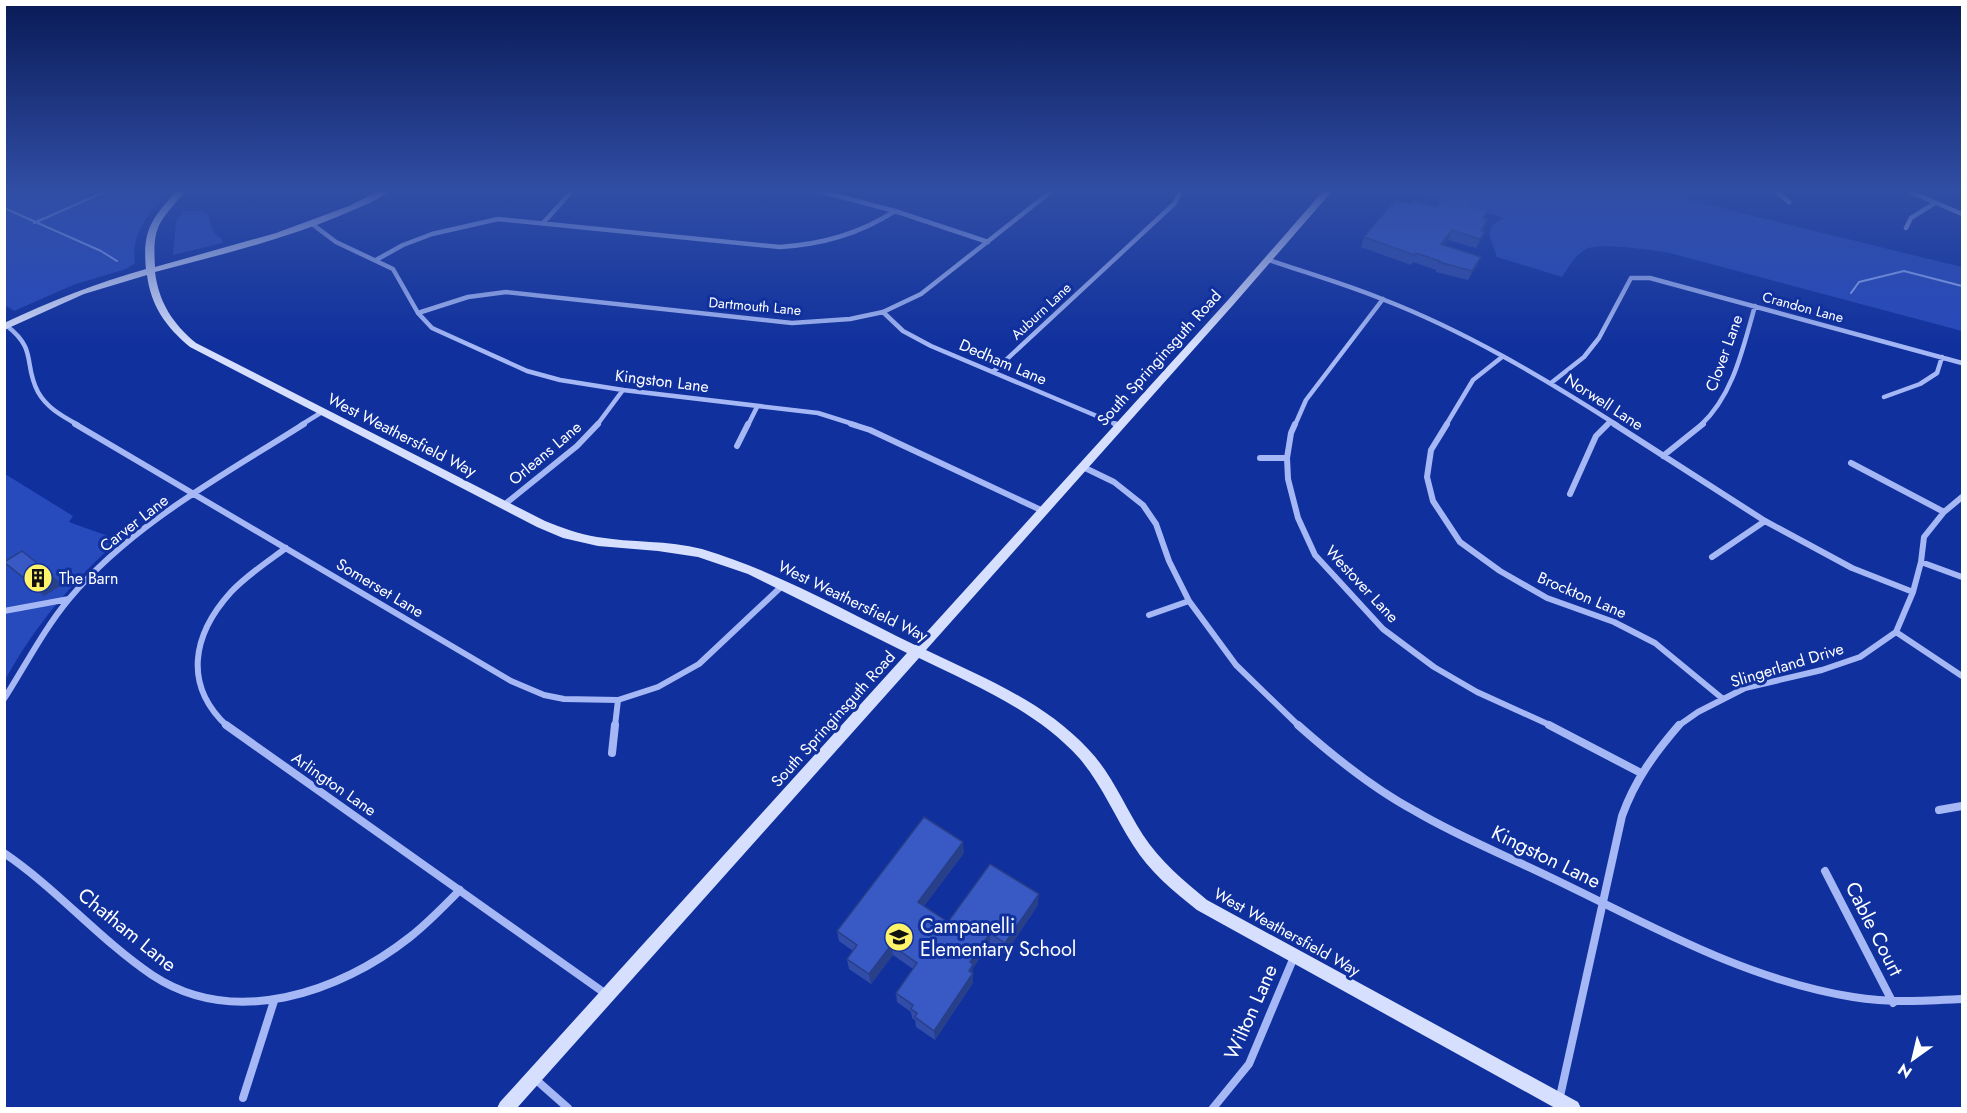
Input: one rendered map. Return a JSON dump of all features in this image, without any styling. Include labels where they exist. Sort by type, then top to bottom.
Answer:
[{"type":"street","name":"West Weathersfield Way","points":[[150,242],[152,286],[159,306],[169,323],[188,341],[322,412],[567,535],[598,542],[658,547],[713,557],[752,571],[918,650],[1016,700],[1059,729],[1097,770],[1139,842],[1170,879],[1221,917],[1572,1108]]},
{"type":"street","points":[[6,326],[81,292],[258,242]]},
{"type":"street","name":"Kingston Lane","points":[[336,242],[393,269],[418,312],[432,328],[443,335],[527,371],[560,380],[623,390],[818,414],[870,430],[1043,511]]},
{"type":"street","points":[[376,260],[414,242]]},
{"type":"street","points":[[736,242],[787,247],[830,242]]},
{"type":"street","name":"Dartmouth Lane","points":[[418,312],[468,297],[506,292],[792,323],[838,321],[883,312],[921,294],[988,242]]},
{"type":"street","name":"Auburn Lane","points":[[993,372],[1133,242]]},
{"type":"street","name":"South Springinsguth Road","points":[[506,1108],[1284,242]]},
{"type":"street","name":"Norwell Lane","points":[[1269,260],[1383,299],[1432,320],[1551,383],[1765,521],[1852,568],[1913,592]]},
{"type":"street","name":"Crandon Lane","points":[[1551,383],[1589,350],[1599,338],[1631,278],[1636,277],[1650,278],[1962,363]]},
{"type":"street","name":"Westover Lane","points":[[1383,299],[1306,400],[1295,421],[1287,458],[1291,496],[1315,555],[1383,629],[1420,658],[1460,683],[1641,772]]},
{"type":"street","name":"Clover Lane","points":[[1663,456],[1699,428],[1724,397],[1733,378],[1755,306]]},
{"type":"street","name":"Dedham Lane","points":[[883,312],[913,337],[1120,426]]},
{"type":"street","name":"Somerset Lane","points":[[6,326],[18,334],[28,347],[34,381],[39,393],[55,412],[526,689],[564,699],[618,700],[658,687],[699,664],[782,586]]},
{"type":"street","name":"Brockton Lane","points":[[1502,357],[1473,380],[1431,450],[1427,477],[1432,501],[1460,542],[1500,571],[1547,598],[1614,622],[1655,644],[1723,699]]},
{"type":"street","points":[[1884,397],[1920,384],[1937,373],[1942,357]]},
{"type":"street","name":"Orleans Lane","points":[[504,505],[577,447],[593,431],[623,390]]},
{"type":"street","points":[[737,446],[757,407]]},
{"type":"street","name":"Carver Lane","points":[[4,699],[69,599],[113,555],[194,495],[322,412]]},
{"type":"street","points":[[1570,494],[1596,436],[1610,423]]},
{"type":"street","points":[[1260,458],[1287,458]]},
{"type":"street","points":[[1851,463],[1944,512]]},
{"type":"street","name":"Kingston Lane","points":[[1083,467],[1114,482],[1143,505],[1156,524],[1169,561],[1189,601],[1242,672],[1304,731],[1371,784],[1430,819],[1757,974],[1842,996],[1893,1002],[1962,999]]},
{"type":"street","points":[[1962,497],[1944,512],[1924,537],[1921,562],[1913,592],[1896,632],[1962,676]]},
{"type":"street","points":[[1712,557],[1765,521]]},
{"type":"street","name":"Arlington Lane","points":[[286,548],[234,589],[210,621],[201,641],[196,664],[198,683],[204,703],[211,713],[229,728],[609,995]]},
{"type":"street","points":[[1921,562],[1962,577]]},
{"type":"street","points":[[4,611],[69,599]]},
{"type":"street","points":[[1149,615],[1189,601]]},
{"type":"street","name":"Slingerland Drive","points":[[1559,1101],[1601,901],[1622,816],[1641,772],[1664,740],[1680,724],[1723,699],[1745,688],[1822,670],[1860,657],[1896,632]]},
{"type":"street","points":[[612,753],[618,700]]},
{"type":"street","points":[[1939,810],[1962,806]]},
{"type":"street","name":"Chatham Lane","points":[[4,853],[42,880],[165,984],[185,994],[212,1001],[242,1003],[274,1001],[328,984],[403,942],[460,890]]},
{"type":"street","name":"Cable Court","points":[[1825,871],[1893,1002]]},
{"type":"street","name":"Wilton Lane","points":[[1213,1108],[1249,1064],[1295,956]]},
{"type":"street","points":[[243,1098],[274,1001]]},
{"type":"street","points":[[533,1077],[568,1108]]},
{"type":"shaded area","points":[[5,242],[136,242],[135,263],[126,269],[73,285],[14,311],[5,305]]},
{"type":"shaded area","points":[[174,242],[223,243],[173,255]]},
{"type":"shaded area","points":[[1492,242],[1860,242],[1962,267],[1962,331],[1666,252],[1625,247],[1593,247],[1579,254],[1562,277],[1497,257]]},
{"type":"shaded area","points":[[5,474],[73,516],[69,522],[119,540],[86,571],[56,605],[16,660],[5,680]]},
{"type":"building","points":[[1378,242],[1443,242],[1441,244],[1481,257],[1472,271],[1416,253],[1414,255]]},
{"type":"building","points":[[22,551],[52,575],[34,586],[4,562]]},
{"type":"building","name":"Campanelli Elementary School","points":[[924,817],[963,842],[918,902],[948,922],[990,864],[1039,894],[1005,943],[990,933],[970,962],[973,964],[969,971],[973,973],[934,1031],[915,1017],[917,1013],[911,1009],[913,1005],[896,993],[917,963],[891,945],[869,974],[847,959],[857,945],[837,931]]},
{"type":"waterway","points":[[81,242],[117,261]]},
{"type":"waterway","points":[[1851,293],[1859,282],[1904,271],[1962,286]]},
{"type":"place","name":"The Barn","points":[[38,578]]},
{"type":"place","name":"Campanelli Elementary School","points":[[899,937]]}]
